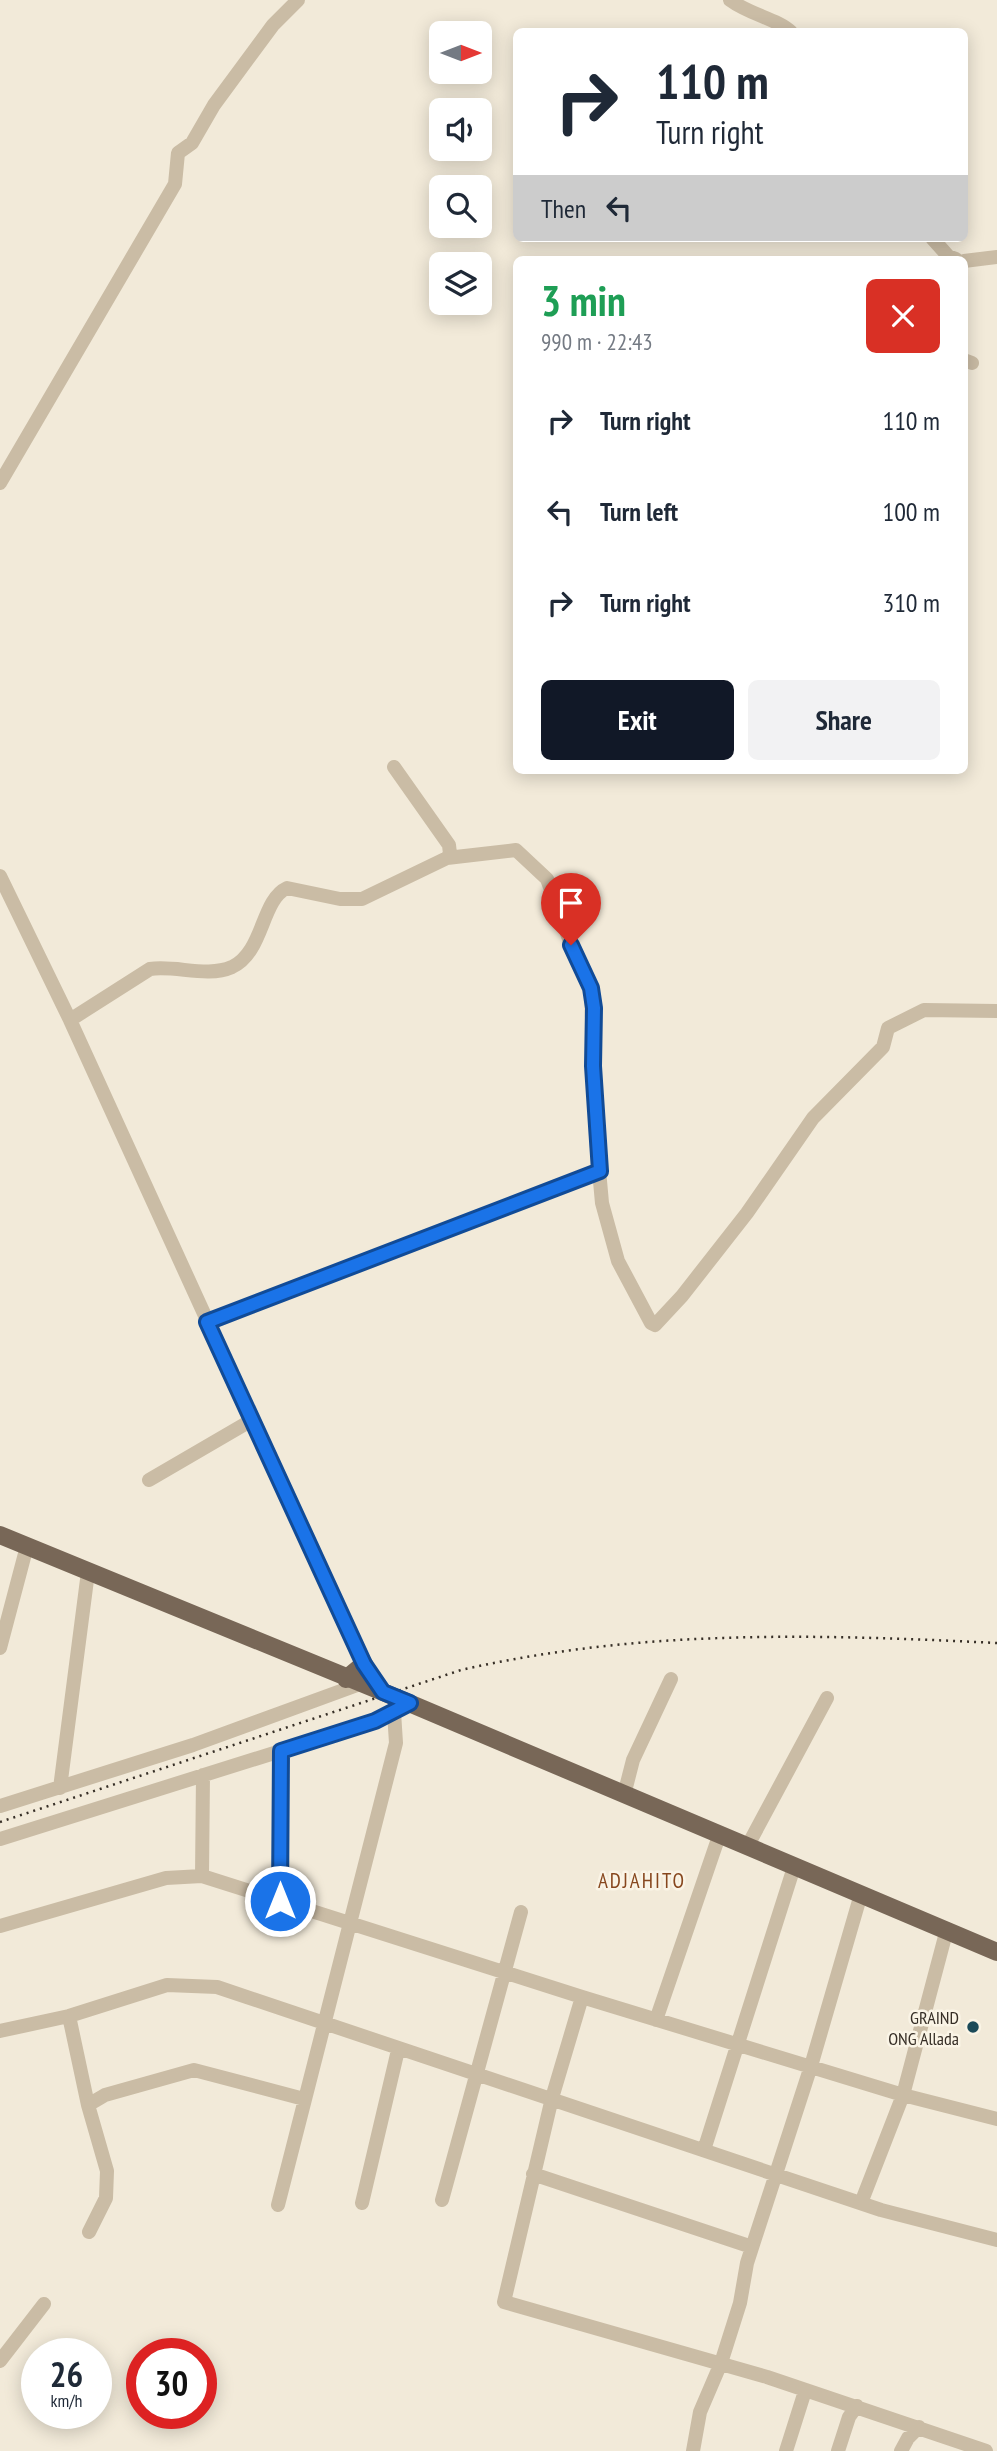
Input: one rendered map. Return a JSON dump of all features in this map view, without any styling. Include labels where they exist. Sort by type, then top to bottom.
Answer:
[{"type":"main road","points":[[0,1535],[353,1682],[383,1692],[402,1708],[624,1795],[997,1952]]},
{"type":"main road","points":[[353,1682],[364,1664]]},
{"type":"street","points":[[0,483],[175,184],[178,153],[192,143],[214,105],[273,25],[298,0]]},
{"type":"street","points":[[730,0],[746,12],[787,28]]},
{"type":"street","points":[[936,242],[948,256]]},
{"type":"street","points":[[968,261],[997,257]]},
{"type":"street","points":[[394,767],[449,845],[450,854],[447,858]]},
{"type":"street","points":[[70,1020],[150,969],[164,967],[211,972],[232,967],[253,948],[274,903],[282,890],[287,888],[340,899],[362,899],[447,858],[516,850],[547,879],[575,955],[591,988],[602,1203],[618,1261],[651,1323],[655,1325],[682,1296],[747,1213],[813,1118],[883,1047],[888,1028],[924,1010],[997,1011]]},
{"type":"street","points":[[0,876],[70,1020],[364,1664],[383,1692]]},
{"type":"street","points":[[207,1322],[600,1171]]},
{"type":"street","points":[[149,1479],[252,1420]]},
{"type":"street","points":[[0,1648],[27,1546]]},
{"type":"street","points":[[60,1788],[88,1572]]},
{"type":"street","points":[[624,1795],[633,1760],[671,1679]]},
{"type":"street","points":[[0,1806],[193,1745],[353,1682]]},
{"type":"street","points":[[747,1847],[827,1699]]},
{"type":"street","points":[[0,1839],[281,1751],[402,1708],[397,1743],[278,2205]]},
{"type":"street","points":[[280,1901],[281,1751]]},
{"type":"street","points":[[202,1876],[203,1774]]},
{"type":"street","points":[[656,2020],[719,1836]]},
{"type":"street","points":[[704,2150],[794,1867]]},
{"type":"street","points":[[0,1926],[140,1884],[166,1878],[202,1876],[348,1925],[656,2020],[904,2095],[997,2119]]},
{"type":"street","points":[[692,2451],[700,2412],[721,2363],[752,2246],[811,2066],[861,1894]]},
{"type":"street","points":[[442,2200],[521,1912]]},
{"type":"street","points":[[862,2203],[904,2095],[947,1930]]},
{"type":"street","points":[[0,2031],[69,2016],[167,1985],[218,1987],[398,2050],[552,2098],[862,2203],[997,2240]]},
{"type":"street","points":[[582,1997],[552,2098],[504,2302],[721,2363],[986,2451]]},
{"type":"street","points":[[69,2016],[88,2105],[107,2171],[108,2186],[89,2232]]},
{"type":"street","points":[[362,2203],[398,2050]]},
{"type":"street","points":[[88,2105],[105,2095],[201,2070],[304,2099]]},
{"type":"street","points":[[533,2174],[752,2246]]},
{"type":"street","points":[[0,2361],[44,2304]]},
{"type":"street","points":[[786,2451],[806,2390]]},
{"type":"street","points":[[838,2451],[849,2417],[856,2406]]},
{"type":"street","points":[[901,2451],[908,2438],[919,2427]]},
{"type":"railway","points":[[0,1822],[461,1670],[528,1657],[595,1647],[728,1638],[861,1638],[997,1643]]},
{"type":"place","name":"GRAIND ONG Allada","points":[[973,2027]]},
{"type":"district","name":"ADJAHITO","points":[[642,1880]]},
{"type":"route","points":[[280,1901],[281,1751],[375,1721],[410,1703],[383,1692],[364,1664],[207,1322],[600,1171],[593,1066],[594,1008],[591,988],[571,945]]}]
